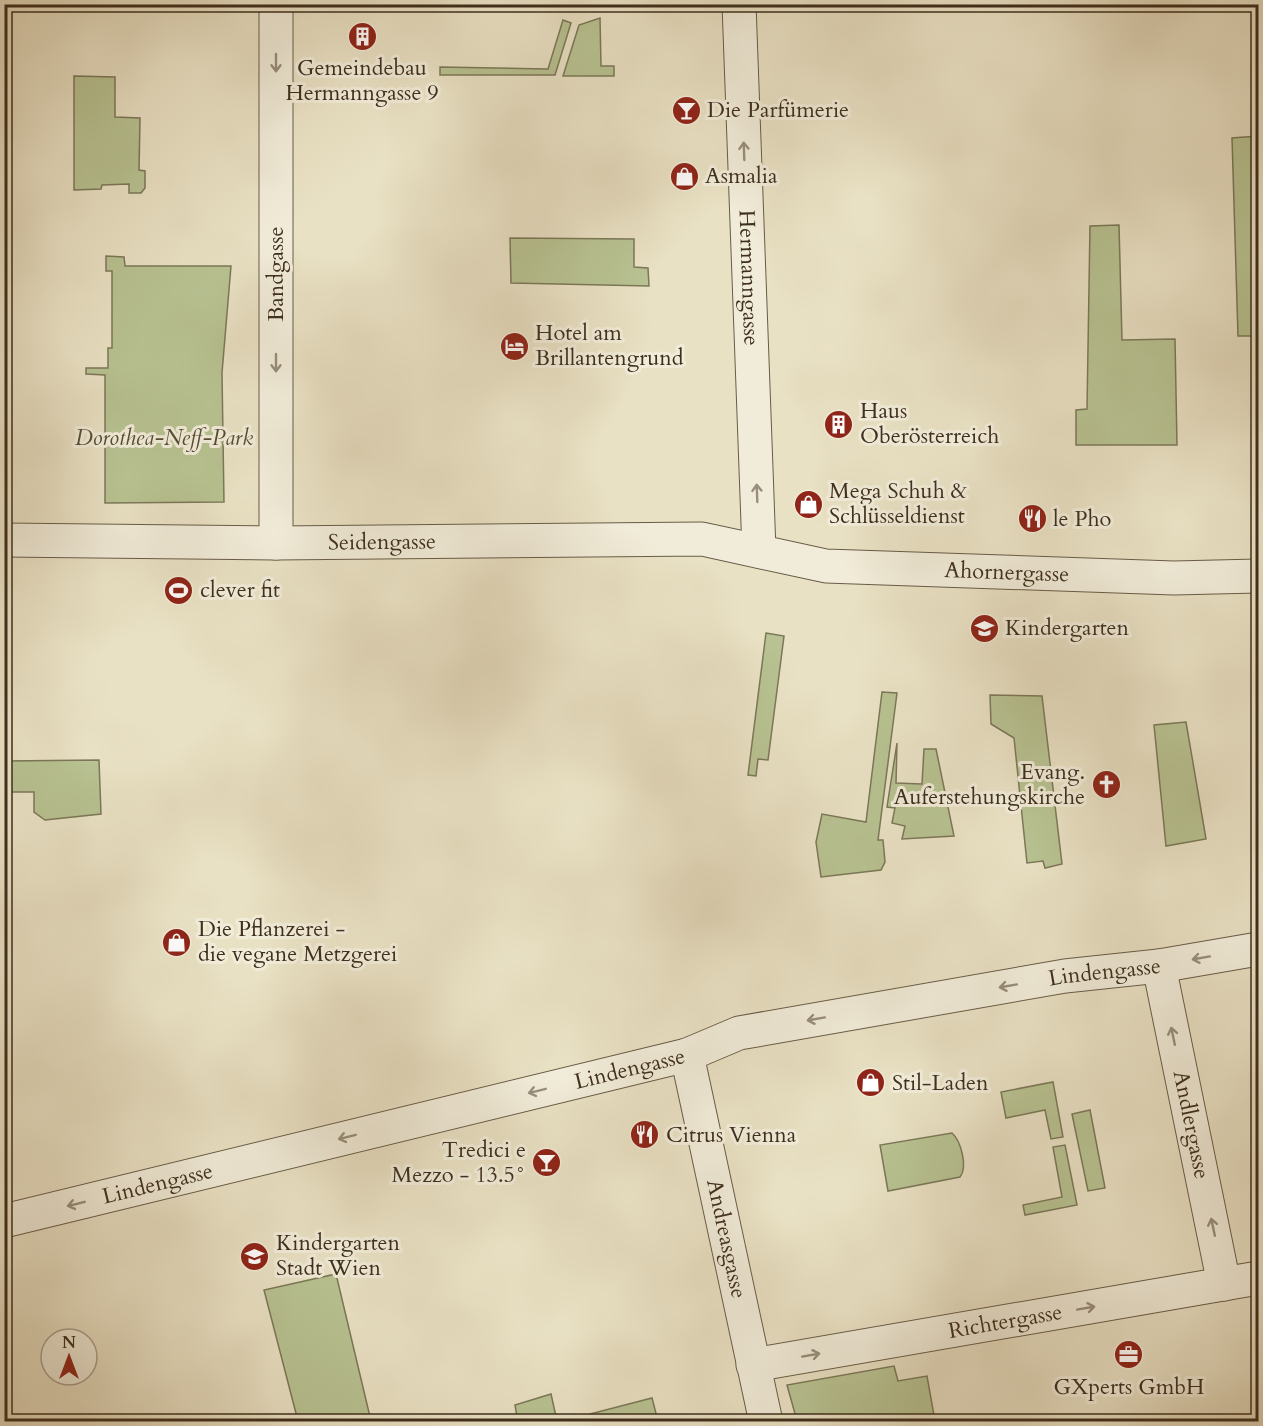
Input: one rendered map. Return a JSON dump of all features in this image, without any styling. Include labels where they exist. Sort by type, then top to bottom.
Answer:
[{"type":"street","name":"Bandgasse","points":[[276,4],[276,543]]},
{"type":"street","name":"Hermanngasse","points":[[739,4],[759,551]]},
{"type":"street","name":"Seidengasse","points":[[4,540],[276,543],[702,539],[759,551]]},
{"type":"street","name":"Ahornergasse","points":[[759,551],[826,566],[1174,578],[1258,576]]},
{"type":"street","name":"Lindengasse","points":[[4,1221],[687,1055],[739,1032],[1065,976],[1159,966],[1258,949]]},
{"type":"street","name":"Andlergasse","points":[[1159,966],[1224,1284]]},
{"type":"street","name":"Andreasgasse","points":[[687,1055],[766,1422]]},
{"type":"street","name":"Richtergasse","points":[[753,1365],[1258,1278]]},
{"type":"green space","points":[[600,18],[601,66],[614,66],[614,76],[563,76],[579,25]]},
{"type":"green space","points":[[563,20],[571,23],[555,75],[440,75],[440,67],[548,69]]},
{"type":"green space","points":[[74,76],[115,77],[115,117],[140,118],[139,170],[145,171],[145,188],[141,193],[129,193],[129,184],[102,185],[101,189],[74,190]]},
{"type":"green space","points":[[1258,136],[1258,336],[1238,336],[1232,138]]},
{"type":"green space","points":[[1119,225],[1122,340],[1175,339],[1177,445],[1076,445],[1076,410],[1087,409],[1090,226]]},
{"type":"green space","points":[[510,238],[634,239],[634,267],[648,268],[649,286],[511,283]]},
{"type":"green space","name":"Dorothea-Neff-Park","points":[[106,256],[124,257],[125,266],[231,266],[222,373],[224,502],[105,503],[105,375],[86,374],[86,368],[108,368],[108,348],[112,348],[112,271],[106,271]]},
{"type":"green space","points":[[766,633],[784,636],[768,760],[758,759],[756,776],[748,775]]},
{"type":"green space","points":[[882,692],[897,693],[878,840],[883,840],[885,862],[881,870],[821,877],[816,842],[822,814],[866,822]]},
{"type":"green space","points":[[990,695],[1042,696],[1062,864],[1045,868],[1043,861],[1027,863],[1014,738],[991,724]]},
{"type":"green space","points":[[1186,722],[1206,839],[1166,846],[1154,725]]},
{"type":"green space","points":[[897,743],[896,783],[922,784],[924,749],[936,749],[954,836],[902,839],[905,826],[892,823],[895,808],[887,807]]},
{"type":"green space","points":[[99,760],[101,814],[45,820],[34,812],[34,792],[5,792],[5,761]]},
{"type":"green space","points":[[1053,1082],[1063,1137],[1051,1139],[1045,1110],[1006,1118],[1001,1092]]},
{"type":"green space","points":[[1090,1110],[1105,1188],[1088,1191],[1072,1114]]},
{"type":"green space","points":[[952,1133],[962,1154],[963,1167],[960,1177],[888,1191],[880,1145]]},
{"type":"green space","points":[[1065,1145],[1077,1205],[1025,1215],[1023,1205],[1062,1197],[1053,1147]]},
{"type":"green space","points":[[336,1274],[371,1421],[298,1421],[264,1290]]},
{"type":"green space","points":[[894,1366],[898,1381],[927,1376],[935,1421],[797,1421],[787,1385]]},
{"type":"green space","points":[[551,1394],[557,1421],[500,1421],[517,1417],[515,1405]]},
{"type":"green space","points":[[652,1398],[658,1421],[592,1421],[590,1414]]},
{"type":"place","name":"Gemeindebau Hermanngasse 9","points":[[362,36]]},
{"type":"place","name":"Die Parfümerie","points":[[686,110]]},
{"type":"place","name":"Asmalia","points":[[684,176]]},
{"type":"place","name":"Hotel am Brillantengrund","points":[[514,346]]},
{"type":"place","name":"Haus Oberösterreich","points":[[839,424]]},
{"type":"place","name":"Mega Schuh & Schlüsseldienst","points":[[808,504]]},
{"type":"place","name":"le Pho","points":[[1032,519]]},
{"type":"place","name":"clever fit","points":[[179,590]]},
{"type":"place","name":"Kindergarten","points":[[984,628]]},
{"type":"place","name":"Evang. Auferstehungskirche","points":[[1106,785]]},
{"type":"place","name":"Die Pflanzerei - die vegane Metzgerei","points":[[177,942]]},
{"type":"place","name":"Stil-Laden","points":[[871,1083]]},
{"type":"place","name":"Citrus Vienna","points":[[645,1135]]},
{"type":"place","name":"Tredici e Mezzo - 13.5°","points":[[547,1163]]},
{"type":"place","name":"Kindergarten Stadt Wien","points":[[255,1256]]},
{"type":"place","name":"GXperts GmbH","points":[[1129,1355]]}]
